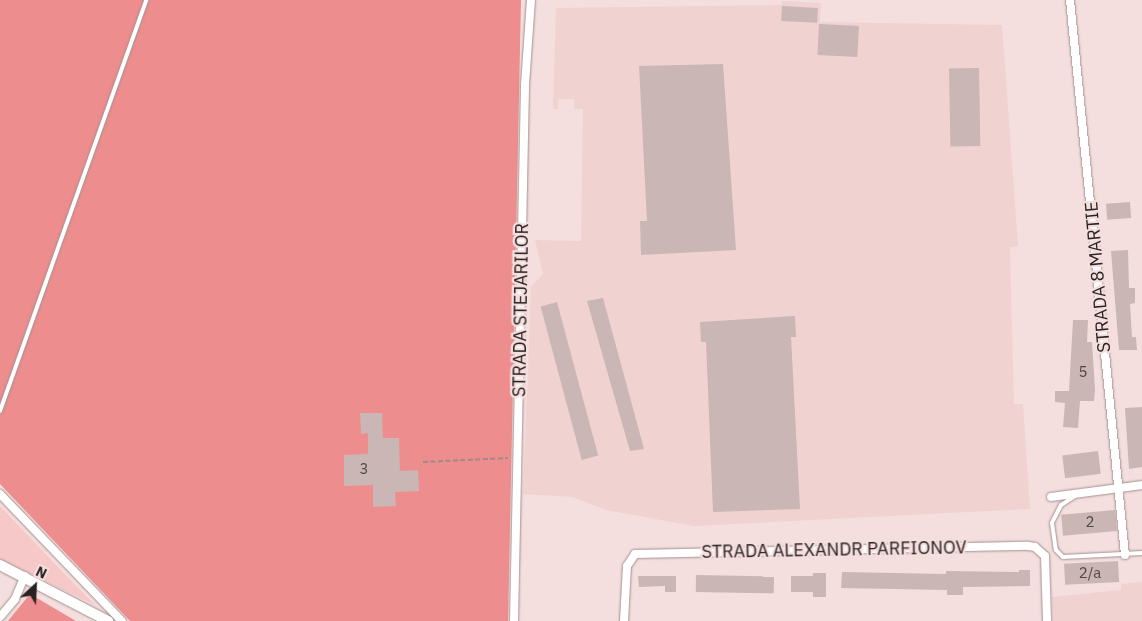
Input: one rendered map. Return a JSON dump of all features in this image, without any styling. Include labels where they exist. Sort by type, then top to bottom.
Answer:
[{"type":"street","name":"STRADA STEJARILOR","points":[[514,621],[525,85],[531,0]]},
{"type":"street","name":"STRADA 8 MARTIE","points":[[1070,0],[1125,555]]},
{"type":"street","points":[[1051,497],[1142,485]]},
{"type":"street","points":[[0,494],[122,621]]},
{"type":"street","name":"STRADA ALEXANDR PARFIONOV","points":[[624,621],[628,560],[640,553],[1028,546],[1040,552],[1046,563],[1047,621]]},
{"type":"street","points":[[0,565],[108,621]]},
{"type":"street","points":[[0,617],[15,599],[24,576]]},
{"type":"lane","points":[[0,411],[146,0]]},
{"type":"lane","points":[[1080,493],[1061,505],[1052,523],[1056,550],[1063,557],[1142,553]]},
{"type":"path","points":[[423,462],[518,457]]},
{"type":"shaded area","points":[[0,0],[521,0],[508,621],[130,621],[0,484]]},
{"type":"shaded area","points":[[782,1],[821,3],[820,22],[1002,25],[1018,246],[1010,247],[1014,404],[1023,404],[1030,509],[694,526],[606,510],[573,497],[523,494],[531,287],[543,274],[535,240],[581,241],[583,109],[574,109],[574,99],[558,99],[558,109],[553,109],[556,8],[782,5]]},
{"type":"shaded area","points":[[0,506],[60,569],[95,605],[0,559]]},
{"type":"shaded area","points":[[1142,582],[1142,621],[1053,621],[1052,597],[1121,590],[1121,584]]},
{"type":"shaded area","points":[[30,594],[76,621],[8,621]]},
{"type":"building","points":[[782,6],[818,8],[817,23],[781,21]]},
{"type":"building","points":[[819,24],[859,26],[857,57],[817,55]]},
{"type":"building","points":[[723,64],[736,250],[641,255],[640,221],[647,221],[639,66]]},
{"type":"building","points":[[979,68],[980,146],[950,147],[949,69]]},
{"type":"building","points":[[1130,202],[1131,218],[1107,220],[1106,204]]},
{"type":"building","points":[[1128,250],[1129,288],[1135,288],[1135,303],[1130,304],[1132,337],[1136,337],[1137,350],[1119,350],[1111,251]]},
{"type":"building","points":[[603,298],[644,449],[630,451],[587,301]]},
{"type":"building","points":[[557,302],[598,456],[582,460],[541,306]]},
{"type":"building","points":[[795,316],[796,337],[791,337],[800,509],[713,512],[706,342],[701,342],[700,322]]},
{"type":"building","points":[[1073,320],[1088,320],[1087,342],[1092,342],[1095,390],[1094,401],[1080,401],[1078,428],[1063,427],[1065,403],[1055,402],[1055,391],[1069,391]]},
{"type":"building","points":[[1142,407],[1142,467],[1129,469],[1125,408]]},
{"type":"building","points":[[360,413],[382,413],[383,438],[399,438],[400,471],[418,470],[419,491],[395,492],[396,506],[373,507],[373,485],[344,486],[344,455],[368,454],[368,433],[361,434]]},
{"type":"building","points":[[1098,451],[1101,474],[1065,478],[1062,455]]},
{"type":"building","points":[[1115,510],[1117,531],[1063,536],[1061,515]]},
{"type":"building","points":[[1118,561],[1119,582],[1065,585],[1064,564]]},
{"type":"building","points":[[1019,570],[1030,570],[1030,586],[963,587],[963,595],[947,595],[947,590],[841,588],[842,572],[946,574],[946,571],[1019,572]]},
{"type":"building","points":[[813,573],[826,573],[826,597],[813,597],[813,592],[791,592],[791,576],[813,576]]},
{"type":"building","points":[[696,575],[774,576],[774,593],[696,592]]},
{"type":"building","points":[[638,576],[676,576],[676,592],[665,592],[665,586],[639,587]]}]
